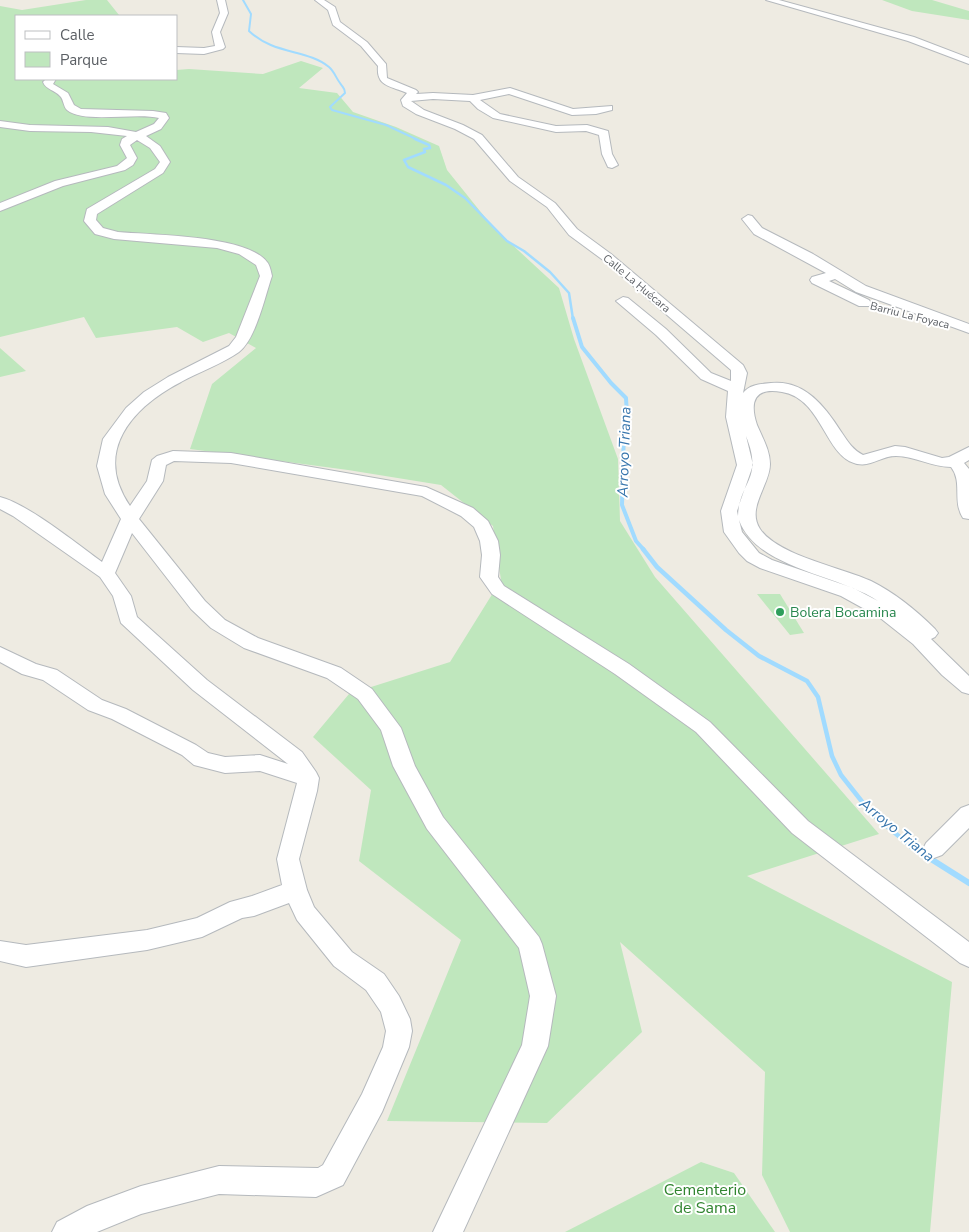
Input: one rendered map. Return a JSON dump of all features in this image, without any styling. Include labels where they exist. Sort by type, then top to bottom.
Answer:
[{"type":"street","points":[[178,50],[204,51],[220,47],[216,32],[224,13],[221,0]]},
{"type":"street","points":[[319,0],[332,9],[336,24],[371,50],[383,66],[384,80],[414,92],[409,98]]},
{"type":"street","points":[[770,0],[911,39],[969,61]]},
{"type":"street","points":[[0,207],[30,192],[53,184],[121,168],[129,163],[132,158],[125,145],[126,142],[156,128],[162,123],[164,118],[162,115],[141,112],[87,113],[74,110],[68,105],[65,95],[49,85],[48,82],[50,80]]},
{"type":"street","points":[[409,98],[438,96],[473,98],[510,91],[572,112],[596,112],[608,108]]},
{"type":"street","name":"Calle La Ḥuécara","points":[[409,98],[407,102],[412,107],[459,126],[478,137],[520,185],[551,204],[573,232],[607,257],[731,362],[740,374],[736,389],[734,417],[745,465],[730,511],[733,532],[745,549],[753,557],[766,564],[847,592],[886,613],[920,639],[942,663],[969,687]]},
{"type":"street","points":[[473,98],[482,107],[498,116],[556,130],[587,128],[604,133],[607,154],[612,166]]},
{"type":"street","points":[[0,124],[30,128],[111,130],[147,140],[159,151],[165,162],[158,171],[91,212],[90,222],[99,231],[118,236],[218,244],[243,251],[262,263],[266,276],[243,338],[234,349],[173,380],[149,395],[131,411],[111,439],[105,466],[113,494],[130,519],[198,604],[218,624],[251,642],[334,673],[364,694],[391,728],[404,766],[435,823],[530,944],[543,996],[534,1046],[448,1232]]},
{"type":"street","name":"Barriu La Foyaca","points":[[755,219],[758,231],[809,257],[860,289],[969,329]]},
{"type":"street","name":"Barriu La Foyaca","points":[[842,277],[817,280],[857,300],[889,311],[969,329]]},
{"type":"street","name":"Calle La Ḥuécara","points":[[622,301],[661,332],[706,376],[736,389]]},
{"type":"street","points":[[942,663],[940,648],[928,632],[901,608],[864,585],[782,553],[767,546],[756,536],[746,516],[760,479],[762,457],[748,418],[747,400],[750,393],[767,387],[792,390],[804,396],[816,405],[844,448],[854,457],[865,461],[894,451],[941,463],[963,458],[965,477],[963,492],[965,507],[969,514]]},
{"type":"street","points":[[106,573],[130,519],[155,480],[158,463],[163,459],[173,456],[231,458],[426,492],[468,512],[482,525],[489,540],[491,555],[489,578],[498,590],[622,669],[703,727],[800,827],[969,956]]},
{"type":"street","points":[[0,502],[19,512],[106,573],[122,596],[128,619],[200,685],[295,758],[308,778],[288,859],[295,890],[305,913],[343,959],[375,982],[390,1004],[397,1019],[399,1031],[396,1048],[372,1103],[333,1175],[325,1180],[316,1182],[219,1180],[142,1200],[97,1216],[67,1232]]},
{"type":"street","points":[[0,654],[29,670],[50,675],[95,705],[119,714],[189,750],[200,758],[225,765],[260,763],[308,778]]},
{"type":"street","points":[[934,849],[969,814]]},
{"type":"street","points":[[0,951],[26,956],[147,940],[202,927],[238,909],[254,906],[295,890]]},
{"type":"green space","points":[[86,0],[107,0],[119,15],[15,15],[15,80],[178,80],[178,70],[263,74],[301,61],[323,68],[299,88],[337,93],[353,112],[396,127],[439,146],[447,170],[492,226],[559,288],[574,339],[618,459],[620,521],[655,577],[879,834],[747,876],[952,982],[930,1232],[790,1232],[762,1175],[765,1072],[620,942],[642,1032],[547,1123],[387,1121],[461,940],[359,861],[371,790],[313,737],[349,694],[450,662],[501,580],[493,526],[441,485],[348,470],[190,449],[212,384],[256,348],[229,333],[203,342],[177,327],[96,338],[84,317],[0,337],[0,6],[22,10]]},
{"type":"green space","points":[[882,0],[932,0],[969,11],[969,20],[912,11]]},
{"type":"green space","points":[[0,348],[26,371],[0,377]]},
{"type":"green space","name":"Bolera Bocamina","points":[[757,594],[780,594],[804,633],[790,635]]},
{"type":"green space","name":"Cementerio de Sama","points":[[701,1162],[734,1173],[775,1232],[565,1232]]},
{"type":"waterway","name":"Arroyo Triana","points":[[243,0],[251,14],[249,31],[259,39],[279,48],[311,57],[332,70],[345,93],[330,107],[332,110],[386,125],[418,140]]},
{"type":"waterway","name":"Arroyo Triana","points":[[415,139],[429,145],[430,148],[424,149],[425,152],[404,160],[408,167],[446,185],[465,198],[507,241],[524,251],[550,272],[569,293],[573,319]]},
{"type":"waterway","name":"Arroyo Triana","points":[[573,318],[582,347],[611,383],[626,398],[627,415],[624,428],[622,505],[636,541],[644,550]]},
{"type":"waterway","name":"Arroyo Triana","points":[[643,549],[657,567],[726,630],[759,656],[807,681],[818,697],[832,756],[841,775],[871,813],[913,848]]},
{"type":"waterway","name":"Arroyo Triana","points":[[912,847],[969,883]]},
{"type":"place","name":"Bolera Bocamina","points":[[780,612]]}]
